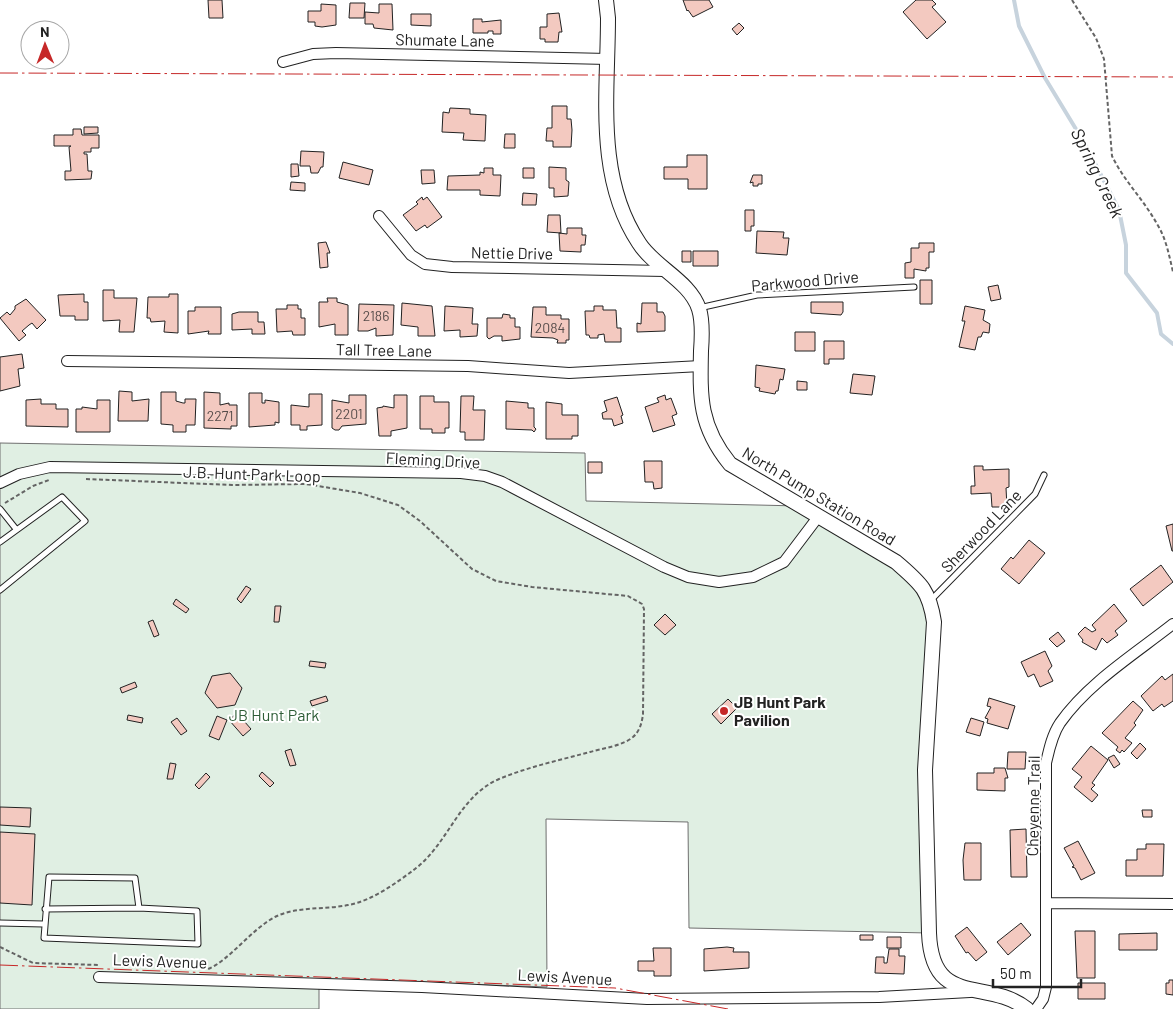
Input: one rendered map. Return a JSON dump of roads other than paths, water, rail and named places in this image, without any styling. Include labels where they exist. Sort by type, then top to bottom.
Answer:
[{"type":"street","points":[[606,0],[608,58],[607,140],[610,172],[616,198],[628,227],[646,254],[686,290],[699,308]]},
{"type":"street","name":"Shumate Lane","points":[[283,62],[313,54],[336,53],[608,58]]},
{"type":"street","name":"Nettie Drive","points":[[379,216],[411,255],[425,264],[452,267],[665,271]]},
{"type":"street","name":"North Pump Station Road","points":[[699,308],[702,332],[702,399],[705,423],[715,446],[730,464],[745,475],[896,562],[919,582],[930,600],[934,622],[925,770],[929,940],[932,959],[940,975],[953,986],[970,992]]},
{"type":"street","name":"Tall Tree Lane","points":[[67,361],[468,366],[568,373],[701,366]]},
{"type":"street","name":"Fleming Drive","points":[[0,483],[20,474],[50,466],[451,473],[485,476],[502,482],[664,567],[688,577],[719,582],[754,577],[784,562],[818,517]]},
{"type":"street","name":"Cheyenne Trail","points":[[1036,1009],[1043,999],[1046,987],[1046,763],[1051,744],[1060,724],[1079,701],[1173,624]]},
{"type":"street","points":[[1047,902],[1173,904]]},
{"type":"street","name":"Lewis Avenue","points":[[99,977],[422,987],[647,999],[879,997],[970,992],[1010,1000],[1027,1009]]},
{"type":"lane","name":"Parkwood Drive","points":[[699,308],[757,295],[914,286]]},
{"type":"lane","name":"Sherwood Lane","points":[[930,600],[1035,494],[1044,475]]},
{"type":"lane","points":[[0,542],[62,497],[85,522],[0,590]]},
{"type":"lane","points":[[0,509],[16,529]]},
{"type":"lane","points":[[45,908],[139,908],[197,911],[198,944],[44,938],[43,924],[45,908],[49,877],[136,878],[139,908]]},
{"type":"lane","points":[[0,923],[43,924]]},
{"type":"waterway","name":"Spring Creek","points":[[1014,0],[1019,26],[1045,78],[1085,144],[1119,210],[1126,245],[1126,273],[1157,313],[1161,334],[1173,344]]},
{"type":"place","name":"JB Hunt Park Pavilion","points":[[724,711]]},
{"type":"park label","name":"JB Hunt Park","points":[[274,715]]}]
